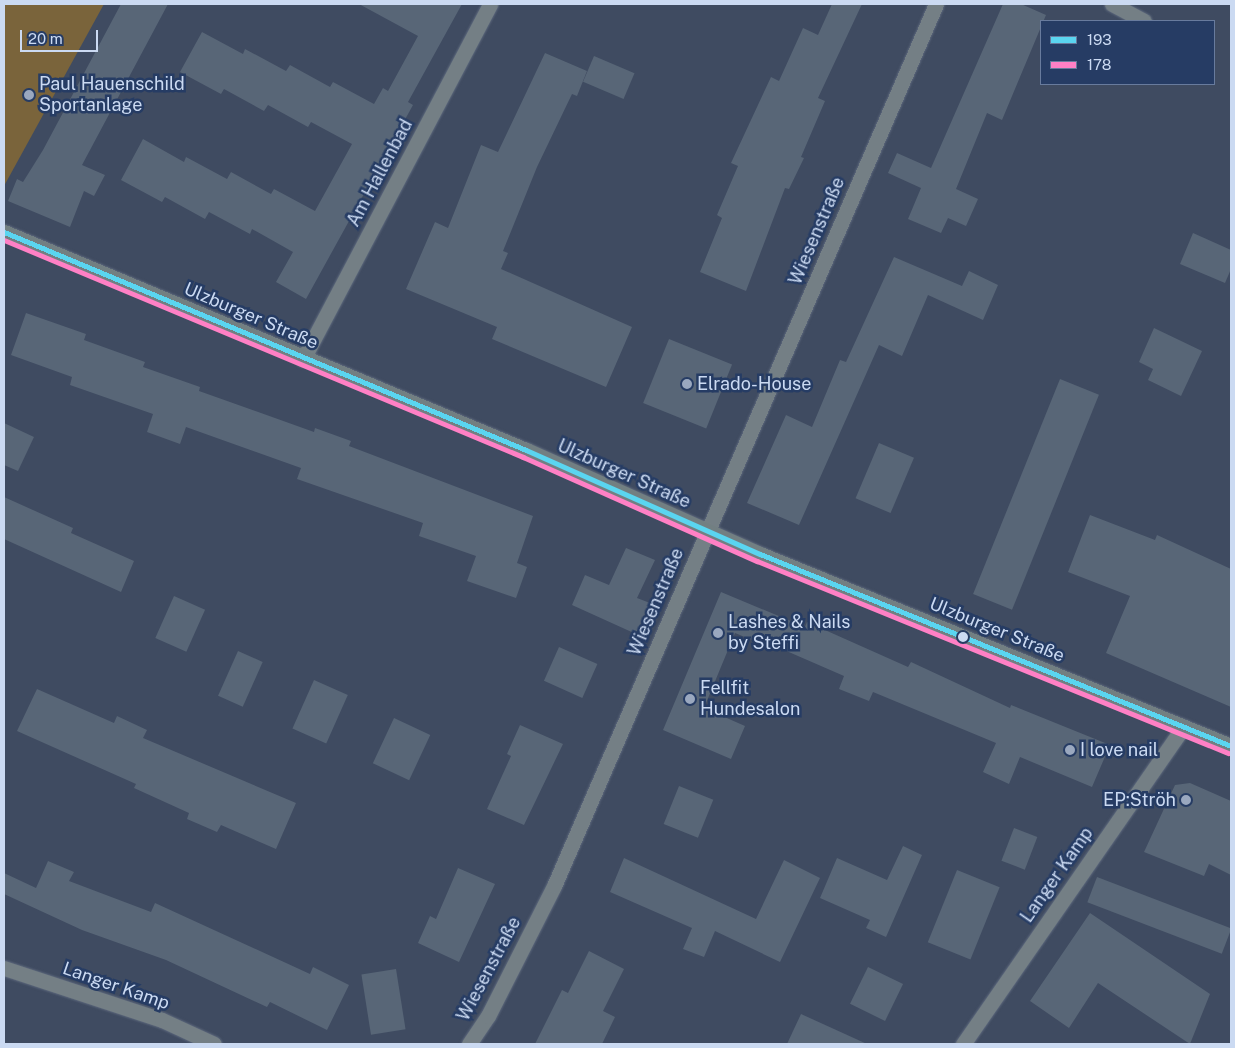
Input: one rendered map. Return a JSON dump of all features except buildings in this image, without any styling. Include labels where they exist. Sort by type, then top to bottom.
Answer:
[{"type":"main road","name":"Ulzburger Straße","points":[[4,232],[303,359],[526,450],[707,531],[1231,746]]},
{"type":"street","name":"Am Hallenbad","points":[[303,359],[490,4]]},
{"type":"street","name":"Wiesenstraße","points":[[469,1044],[488,1016],[554,886],[936,4]]},
{"type":"street","points":[[1112,4],[1142,20]]},
{"type":"street","name":"Langer Kamp","points":[[963,1044],[1183,727]]},
{"type":"street","name":"Langer Kamp","points":[[4,968],[162,1020],[214,1044]]},
{"type":"shaded area","name":"Paul Hauenschild Sportanlage","points":[[4,4],[104,4],[4,186]]},
{"type":"transit line","name":"193","points":[[4,232],[526,450],[760,554],[1231,746]]},
{"type":"transit line","name":"178","points":[[4,240],[523,457],[757,561],[1228,753]]},
{"type":"place","name":"Paul Hauenschild Sportanlage","points":[[29,95]]},
{"type":"place","name":"Elrado-House","points":[[687,384]]},
{"type":"place","name":"Lashes & Nails by Steffi","points":[[718,633]]},
{"type":"place","name":"Fellfit Hundesalon","points":[[690,699]]},
{"type":"place","name":"I love nail","points":[[1070,750]]},
{"type":"place","name":"EP:Ströh","points":[[1186,800]]}]
